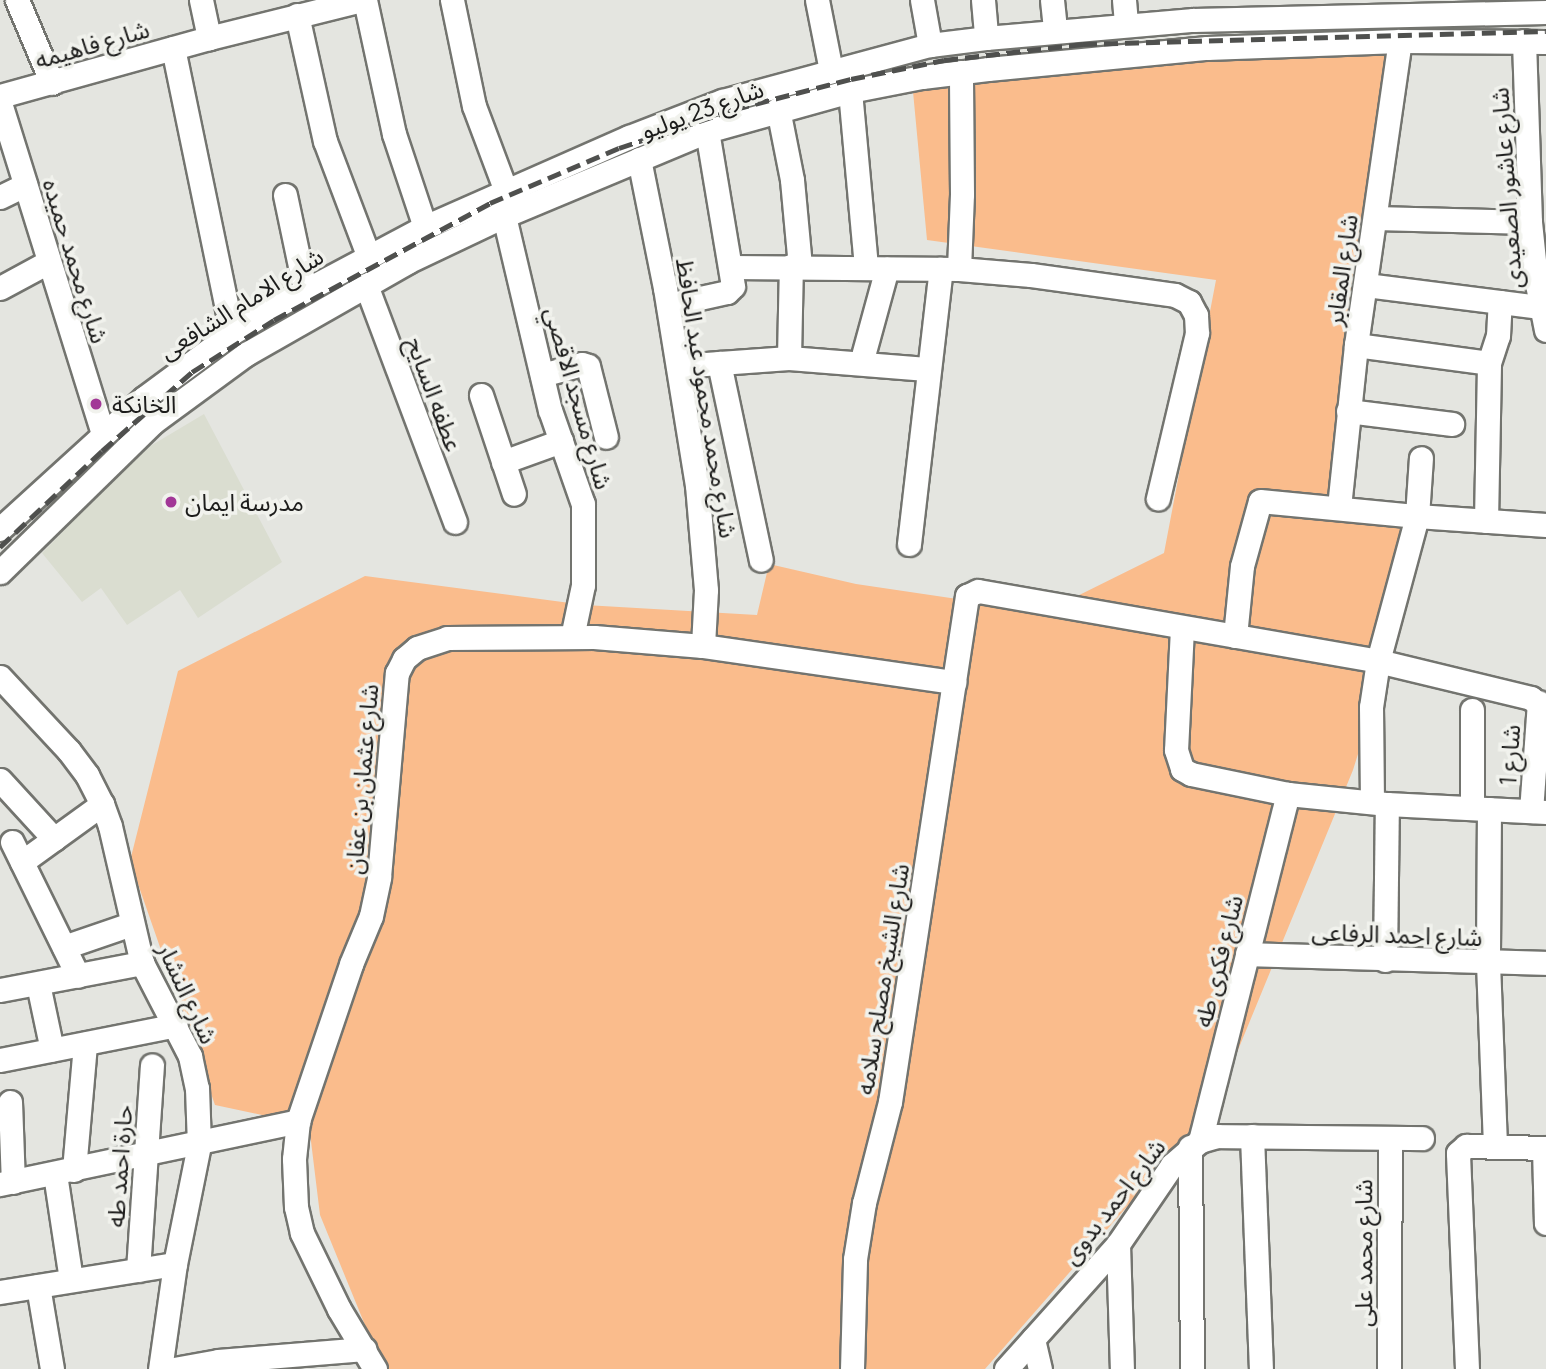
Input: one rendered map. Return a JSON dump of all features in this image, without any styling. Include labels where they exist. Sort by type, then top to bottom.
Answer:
[{"type":"street","points":[[17,0],[52,83]]},
{"type":"street","points":[[201,0],[209,38]]},
{"type":"street","points":[[363,0],[394,134],[425,227]]},
{"type":"street","name":"شارع فاهيمه","points":[[0,96],[209,38],[363,0]]},
{"type":"street","points":[[452,0],[474,106],[506,191]]},
{"type":"street","points":[[817,0],[831,71]]},
{"type":"street","points":[[922,0],[930,46]]},
{"type":"street","points":[[983,0],[986,38]]},
{"type":"street","points":[[1052,0],[1055,31]]},
{"type":"street","points":[[1124,0],[1126,24]]},
{"type":"street","name":"شارع الامام الشافعى","points":[[0,529],[103,434],[187,365],[232,333],[305,290],[368,255],[506,191],[674,118],[760,89],[930,46],[1126,24],[1194,10],[1489,7],[1546,12]]},
{"type":"street","points":[[298,15],[325,141],[368,255]]},
{"type":"street","name":"شارع 23 يوليو","points":[[0,572],[109,462],[178,402],[246,355],[366,285],[504,216],[707,131],[850,91],[961,72],[1208,48],[1400,41],[1535,41]]},
{"type":"street","name":"شارع المقابر","points":[[1339,507],[1356,345],[1400,41]]},
{"type":"street","name":"شارع عاشور الصعيدى","points":[[1535,41],[1530,222],[1546,330]]},
{"type":"street","points":[[173,48],[232,333]]},
{"type":"street","points":[[909,544],[927,369],[950,269],[962,194],[961,72]]},
{"type":"street","points":[[850,91],[876,267],[861,363]]},
{"type":"street","name":"شارع محمد حميده","points":[[0,103],[103,434]]},
{"type":"street","points":[[778,109],[792,180],[795,266],[789,358]]},
{"type":"street","points":[[668,305],[727,292],[733,286],[707,131]]},
{"type":"street","name":"شارع محمد محمود عبد الحافظ","points":[[639,159],[668,305],[702,524],[706,590],[703,646]]},
{"type":"street","points":[[0,197],[25,185]]},
{"type":"street","points":[[285,195],[305,290]]},
{"type":"street","name":"شارع مسجد الاقصي","points":[[504,216],[542,375],[583,504],[583,585],[572,637]]},
{"type":"street","points":[[1375,218],[1530,222]]},
{"type":"street","points":[[0,288],[48,262]]},
{"type":"street","points":[[731,268],[876,267],[1031,275],[1162,293],[1189,302],[1196,315],[1197,333],[1158,498]]},
{"type":"street","name":"عطفه السايح","points":[[366,285],[455,522]]},
{"type":"street","points":[[1366,285],[1541,307]]},
{"type":"street","points":[[1486,521],[1489,363],[1498,336],[1500,302]]},
{"type":"street","points":[[1356,345],[1489,363]]},
{"type":"street","points":[[678,366],[789,358],[927,369]]},
{"type":"street","points":[[719,363],[761,560]]},
{"type":"street","points":[[542,375],[582,364],[588,366],[606,437]]},
{"type":"street","points":[[481,395],[514,494]]},
{"type":"street","points":[[1348,411],[1452,424]]},
{"type":"street","points":[[503,461],[561,441]]},
{"type":"street","points":[[1385,960],[1379,803],[1369,737],[1378,661],[1417,516],[1421,458]]},
{"type":"street","points":[[1235,636],[1242,566],[1260,501],[1546,525]]},
{"type":"street","name":"شارع الشيخ مصلح سلامه","points":[[852,1369],[855,1259],[864,1203],[878,1158],[890,1102],[967,596],[978,591],[1182,628]]},
{"type":"street","points":[[1539,811],[1379,803],[1287,794],[1191,774],[1182,769],[1176,738],[1182,628],[1378,661],[1542,706]]},
{"type":"street","name":"شارع عثمان بن عفان","points":[[370,1359],[339,1309],[302,1233],[294,1185],[298,1121],[351,964],[372,916],[379,877],[397,673],[404,659],[417,648],[447,639],[572,637],[703,646],[954,682]]},
{"type":"street","name":"شارع النشار","points":[[0,677],[69,751],[87,775],[102,804],[113,839],[142,964],[190,1056],[197,1088],[199,1144],[175,1264],[160,1369]]},
{"type":"street","name":"شارع 1","points":[[1539,811],[1542,706]]},
{"type":"street","points":[[1472,710],[1481,808],[1495,1147]]},
{"type":"street","points":[[0,780],[54,839]]},
{"type":"street","name":"شارع فكرى طه","points":[[1195,1144],[1287,794]]},
{"type":"street","points":[[78,976],[17,852],[54,839],[102,804]]},
{"type":"street","points":[[64,947],[131,924]]},
{"type":"street","name":"شارع احمد الرفاعى","points":[[1247,954],[1546,963]]},
{"type":"street","points":[[0,989],[142,964]]},
{"type":"street","points":[[38,984],[52,1050]]},
{"type":"street","points":[[0,1060],[176,1025]]},
{"type":"street","points":[[71,1280],[64,1172],[85,1043]]},
{"type":"street","name":"حارة احمد طه","points":[[138,1270],[152,1065]]},
{"type":"street","points":[[10,1102],[7,1183],[298,1121]]},
{"type":"street","name":"شارع احمد بدوى","points":[[1006,1369],[1118,1244],[1172,1165],[1195,1144],[1217,1136],[1422,1138]]},
{"type":"street","points":[[1252,1136],[1261,1369]]},
{"type":"street","name":"شارع محمد على","points":[[1389,1369],[1390,1138]]},
{"type":"street","points":[[1192,1369],[1195,1144]]},
{"type":"street","points":[[1467,1369],[1458,1157],[1461,1149],[1466,1146],[1545,1148],[1546,1223]]},
{"type":"street","points":[[1118,1244],[1122,1369]]},
{"type":"street","points":[[0,1292],[175,1264]]},
{"type":"street","points":[[38,1286],[51,1369]]},
{"type":"street","points":[[1033,1339],[1040,1369]]},
{"type":"street","name":"شارع عثمان بن عفان","points":[[174,1369],[218,1361],[370,1359]]},
{"type":"shaded area","points":[[1390,44],[1328,509],[1430,524],[1353,770],[1215,1106],[985,1369],[383,1369],[320,1215],[309,1125],[215,1105],[130,861],[178,671],[365,576],[585,605],[757,615],[769,564],[856,584],[1045,612],[1164,553],[1216,280],[927,240],[912,81]]},
{"type":"shaded area","name":"مدرسة ايمان","points":[[204,414],[282,562],[198,618],[180,590],[127,625],[101,588],[82,602],[42,553],[142,451]]},
{"type":"railway","points":[[0,547],[102,451],[192,372],[274,320],[490,203],[619,148],[735,109],[851,79],[944,60],[1083,44],[1546,31]]},
{"type":"place","name":"الخانكة","points":[[96,404]]},
{"type":"place","name":"مدرسة ايمان","points":[[171,502]]}]
